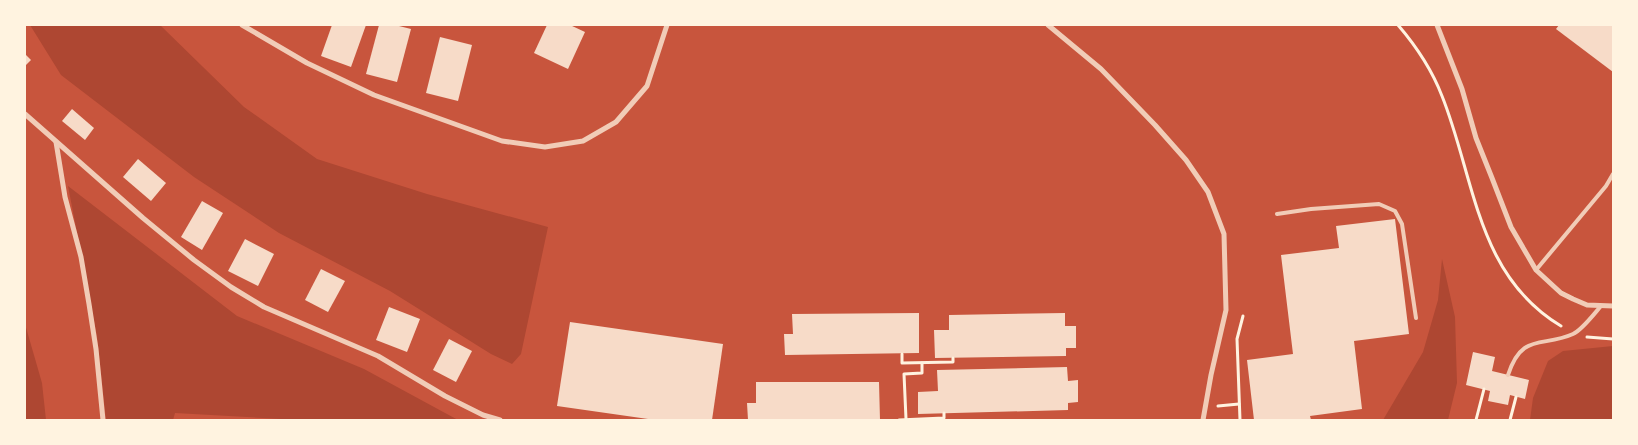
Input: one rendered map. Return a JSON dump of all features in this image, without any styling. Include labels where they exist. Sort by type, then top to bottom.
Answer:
[{"type":"street","points":[[242,25],[307,63],[374,95],[502,141],[545,148],[583,141],[616,122],[647,86],[668,25]]},
{"type":"street","points":[[1048,25],[1101,69],[1155,125],[1186,160],[1208,192],[1224,234],[1226,310],[1203,420]]},
{"type":"street","points":[[1436,25],[1462,89],[1476,138],[1511,226],[1536,270],[1561,292],[1587,305],[1613,306]]},
{"type":"street","points":[[25,114],[143,218],[194,260],[231,287],[264,307],[378,356],[445,396],[483,415],[500,420]]},
{"type":"street","points":[[56,141],[65,197],[81,257],[96,349],[104,420]]},
{"type":"lane","points":[[1536,270],[1606,186],[1613,174]]},
{"type":"lane","points":[[1606,186],[1613,188]]},
{"type":"lane","points":[[1276,214],[1311,209],[1379,204],[1395,211],[1402,224],[1416,318]]},
{"type":"lane","points":[[1508,375],[1519,352],[1525,347],[1532,343],[1575,333],[1601,306]]},
{"type":"path","points":[[1240,420],[1236,339],[1243,316]]},
{"type":"path","points":[[902,354],[902,363],[954,362],[953,358]]},
{"type":"path","points":[[906,420],[904,374],[922,373],[922,362]]},
{"type":"path","points":[[1476,420],[1484,389]]},
{"type":"path","points":[[1510,420],[1516,397]]},
{"type":"path","points":[[1205,408],[1239,404]]},
{"type":"path","points":[[899,420],[944,418],[944,413]]},
{"type":"shaded area","points":[[30,25],[160,25],[244,107],[317,159],[427,194],[548,227],[521,354],[512,364],[491,354],[390,291],[279,233],[194,177],[61,75]]},
{"type":"shaded area","points":[[68,186],[237,316],[364,369],[458,420],[299,420],[175,413],[173,420],[106,420],[97,336]]},
{"type":"shaded area","points":[[1442,259],[1455,317],[1457,383],[1448,420],[1383,420],[1423,352],[1438,300]]},
{"type":"shaded area","points":[[25,324],[42,383],[46,420],[25,420]]},
{"type":"shaded area","points":[[1613,346],[1613,420],[1530,420],[1533,398],[1548,361],[1563,351]]},
{"type":"building","points":[[332,25],[366,25],[351,67],[321,56]]},
{"type":"building","points":[[379,25],[395,25],[411,29],[397,82],[366,74]]},
{"type":"building","points":[[547,25],[570,25],[585,32],[568,69],[534,53]]},
{"type":"building","points":[[1559,25],[1613,25],[1613,72],[1556,29]]},
{"type":"building","points":[[440,37],[472,45],[458,101],[426,93]]},
{"type":"building","points":[[25,54],[31,60],[25,66]]},
{"type":"building","points":[[72,109],[94,128],[85,140],[62,121]]},
{"type":"building","points":[[138,159],[166,183],[151,201],[123,177]]},
{"type":"building","points":[[202,201],[223,213],[202,250],[181,237]]},
{"type":"building","points":[[1395,219],[1409,334],[1354,341],[1362,409],[1310,416],[1311,420],[1254,420],[1247,360],[1293,354],[1281,255],[1339,248],[1336,226]]},
{"type":"building","points":[[245,239],[274,254],[258,286],[228,271]]},
{"type":"building","points":[[321,269],[345,281],[328,312],[305,300]]},
{"type":"building","points":[[389,307],[420,319],[407,352],[376,340]]},
{"type":"building","points":[[919,313],[919,353],[785,355],[784,334],[793,334],[792,314]]},
{"type":"building","points":[[1065,313],[1065,326],[1076,326],[1076,348],[1066,348],[1066,356],[935,358],[934,330],[949,330],[949,315]]},
{"type":"building","points":[[570,322],[723,344],[712,420],[655,420],[557,406]]},
{"type":"building","points":[[449,339],[472,351],[456,382],[433,370]]},
{"type":"building","points":[[1473,352],[1495,357],[1492,371],[1529,380],[1525,399],[1510,395],[1508,405],[1488,401],[1490,391],[1466,385]]},
{"type":"building","points":[[1067,367],[1068,381],[1078,380],[1078,402],[1068,403],[1068,410],[918,414],[918,392],[938,391],[937,370]]},
{"type":"building","points":[[756,382],[879,382],[880,420],[748,420],[747,403],[756,403]]}]
